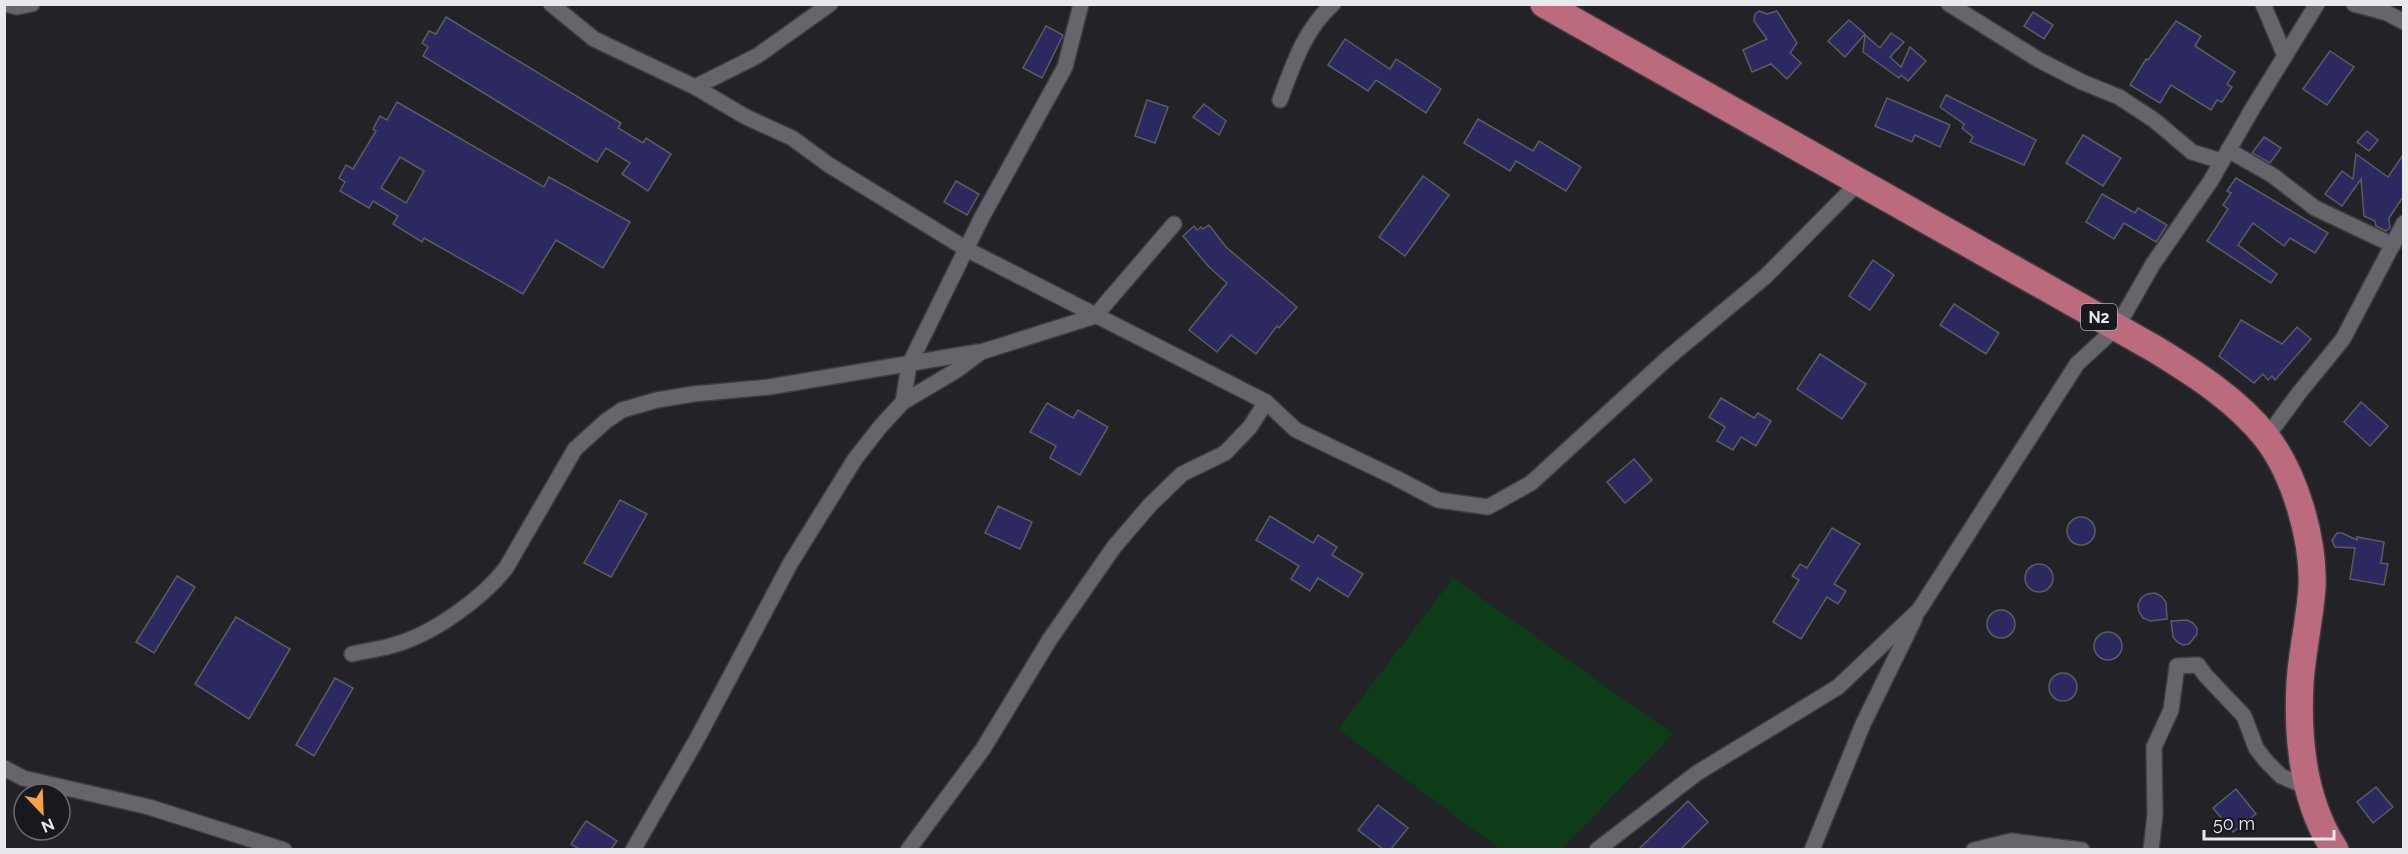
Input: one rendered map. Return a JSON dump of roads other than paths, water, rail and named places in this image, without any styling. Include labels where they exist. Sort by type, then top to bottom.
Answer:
[{"type":"highway","name":"N2","points":[[1545,4],[2192,371],[2248,417],[2266,438],[2284,469],[2298,501],[2307,536],[2312,586],[2300,682],[2299,735],[2308,788],[2323,832],[2335,849]]},
{"type":"street","points":[[5,4],[17,7],[32,4]]},
{"type":"street","points":[[551,4],[594,39],[695,87],[746,117],[792,138],[829,165],[968,250],[1266,402],[1296,430],[1437,500],[1488,507],[1531,483],[1669,357],[1766,276],[1859,182]]},
{"type":"street","points":[[695,87],[757,56],[830,4]]},
{"type":"street","points":[[903,402],[909,365],[982,218],[1065,66],[1082,4]]},
{"type":"street","points":[[1280,100],[1299,47],[1324,12],[1333,4]]},
{"type":"street","points":[[1949,4],[2039,60],[2082,82],[2119,97],[2154,120],[2192,152],[2224,155],[2272,175],[2315,208],[2393,245]]},
{"type":"street","points":[[2263,4],[2285,56]]},
{"type":"street","points":[[1812,849],[1863,724],[1919,610],[2077,364],[2117,327],[2153,264],[2210,182],[2224,155],[2317,4]]},
{"type":"street","points":[[2354,4],[2387,13],[2403,21]]},
{"type":"street","points":[[2266,438],[2343,339],[2403,223]]},
{"type":"street","points":[[352,654],[398,644],[425,631],[470,604],[493,584],[506,568],[575,449],[622,410],[657,400],[693,394],[769,387],[981,352],[1095,316],[1174,224]]},
{"type":"street","points":[[633,849],[698,739],[790,564],[855,459],[903,402],[957,370],[981,352]]},
{"type":"street","points":[[908,849],[983,749],[1050,639],[1114,547],[1150,505],[1182,474],[1225,453],[1250,427],[1266,402]]},
{"type":"street","points":[[1597,849],[1697,772],[1838,687],[1919,610]]},
{"type":"street","points":[[2151,849],[2155,814],[2154,747],[2171,710],[2177,666],[2198,665],[2244,716],[2256,748],[2266,761],[2281,776],[2308,788]]},
{"type":"street","points":[[4,768],[23,778],[149,807],[284,849]]},
{"type":"street","points":[[1974,849],[2011,841],[2082,849]]}]
